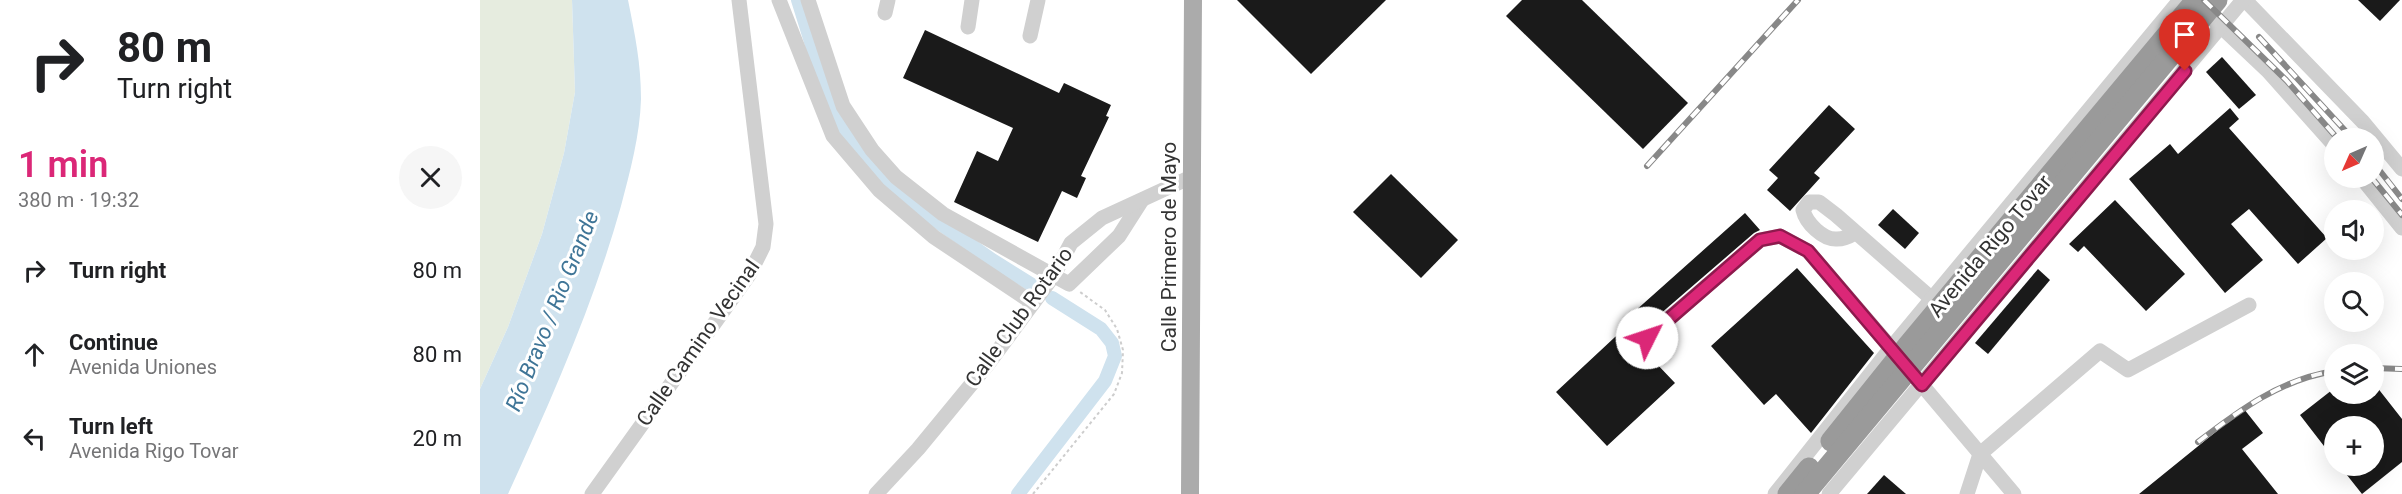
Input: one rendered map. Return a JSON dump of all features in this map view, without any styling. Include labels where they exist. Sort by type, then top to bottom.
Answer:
[{"type":"highway","name":"Avenida Rigo Tovar","points":[[1788,494],[1908,345],[2196,0]]},
{"type":"highway","name":"Avenida Rigo Tovar","points":[[1806,494],[2217,0]]},
{"type":"main road","name":"Calle Primero de Mayo","points":[[1190,494],[1193,0]]},
{"type":"street","name":"Calle Camino Vecinal","points":[[592,494],[749,275],[763,247],[766,224],[739,0]]},
{"type":"street","points":[[778,0],[833,136],[879,190],[934,237],[1033,303]]},
{"type":"street","points":[[808,0],[843,106],[872,150],[896,177],[943,214],[1069,284],[1119,236],[1142,200]]},
{"type":"street","points":[[968,27],[972,0]]},
{"type":"street","points":[[1030,36],[1038,0]]},
{"type":"street","name":"Avenida Rigo Tovar","points":[[1775,494],[1891,348],[2181,0]]},
{"type":"street","points":[[2190,0],[2268,70],[2324,134]]},
{"type":"street","points":[[2244,0],[2363,122],[2402,169]]},
{"type":"street","name":"Avenida Rigo Tovar","points":[[1829,494],[2185,71],[2220,25],[2244,0]]},
{"type":"street","points":[[2147,40],[2166,26],[2180,30],[2186,35],[2192,49],[2185,71]]},
{"type":"street","name":"Calle Club Rotario","points":[[876,494],[918,449],[988,364],[1054,275],[1071,243],[1102,218],[1191,177]]},
{"type":"street","points":[[2370,188],[2402,228]]},
{"type":"street","points":[[1856,233],[1932,299]]},
{"type":"street","points":[[1647,338],[1760,240],[1780,236],[1808,251],[2014,494]]},
{"type":"street","points":[[1967,494],[1980,454],[2100,351],[2128,370],[2249,306]]},
{"type":"street","points":[[1863,384],[1880,373],[1894,377],[1904,388],[1902,409]]},
{"type":"path","points":[[1033,494],[1114,394],[1122,373],[1123,350],[1117,329],[1105,310],[1069,284]]},
{"type":"shaded area","points":[[480,0],[572,0],[575,92],[564,153],[542,234],[508,327],[480,389]]},
{"type":"water","name":"Río Bravo / Rio Grande","points":[[572,0],[628,0],[641,86],[637,140],[621,206],[598,280],[540,423],[508,494],[480,494],[480,389],[508,327],[542,234],[564,153],[575,92]]},
{"type":"building","points":[[1237,0],[1386,0],[1311,74]]},
{"type":"building","points":[[1522,0],[1582,0],[1688,103],[1643,149],[1506,16]]},
{"type":"building","points":[[2358,0],[2400,0],[2380,21]]},
{"type":"building","points":[[925,30],[1059,93],[1064,83],[1111,105],[1106,116],[1109,117],[1081,176],[1086,178],[1077,198],[1062,191],[1038,242],[954,202],[977,151],[998,161],[1013,128],[903,78]]},
{"type":"building","points":[[2222,57],[2256,95],[2239,109],[2206,72]]},
{"type":"building","points":[[1829,105],[1855,129],[1814,173],[1820,178],[1790,211],[1767,190],[1778,178],[1769,170]]},
{"type":"building","points":[[2230,108],[2239,119],[2229,128],[2324,235],[2324,241],[2298,264],[2249,209],[2231,224],[2263,260],[2225,293],[2129,179],[2170,144],[2178,154]]},
{"type":"building","points":[[1391,174],[1458,240],[1421,278],[1353,212]]},
{"type":"building","points":[[2115,200],[2185,274],[2146,311],[2084,246],[2078,252],[2069,244]]},
{"type":"building","points":[[1893,209],[1919,233],[1905,249],[1878,225]]},
{"type":"building","points":[[1745,213],[1760,230],[1637,334],[1635,341],[1675,383],[1607,446],[1556,392],[1629,324],[1625,320]]},
{"type":"building","points":[[1797,268],[1874,353],[1811,433],[1776,394],[1764,405],[1711,346]]},
{"type":"building","points":[[2038,269],[2050,280],[1988,354],[1975,343]]},
{"type":"building","points":[[2324,396],[2324,404],[2384,404],[2384,396],[2402,419],[2402,462],[2362,494],[2348,476],[2384,476],[2384,416],[2324,416],[2324,446],[2300,415]]},
{"type":"building","points":[[2244,409],[2263,433],[2242,449],[2278,494],[2139,494]]},
{"type":"building","points":[[1884,475],[1906,494],[1867,494]]},
{"type":"waterway","points":[[798,0],[834,116],[858,152],[908,201],[1032,285]]},
{"type":"waterway","points":[[1018,494],[1105,381],[1115,356],[1112,343],[1101,329],[1052,298]]},
{"type":"railway","points":[[1647,166],[1798,0]]},
{"type":"railway","points":[[2204,0],[2286,80],[2328,128]]},
{"type":"railway","points":[[2259,37],[2343,128]]},
{"type":"railway","points":[[2384,176],[2402,199]]},
{"type":"railway","points":[[2380,188],[2402,215]]},
{"type":"railway","points":[[2384,368],[2402,369]]},
{"type":"railway","points":[[2198,442],[2262,398],[2296,381],[2324,373]]},
{"type":"route","points":[[1647,338],[1760,240],[1780,236],[1808,251],[1922,385],[2185,71]]}]
